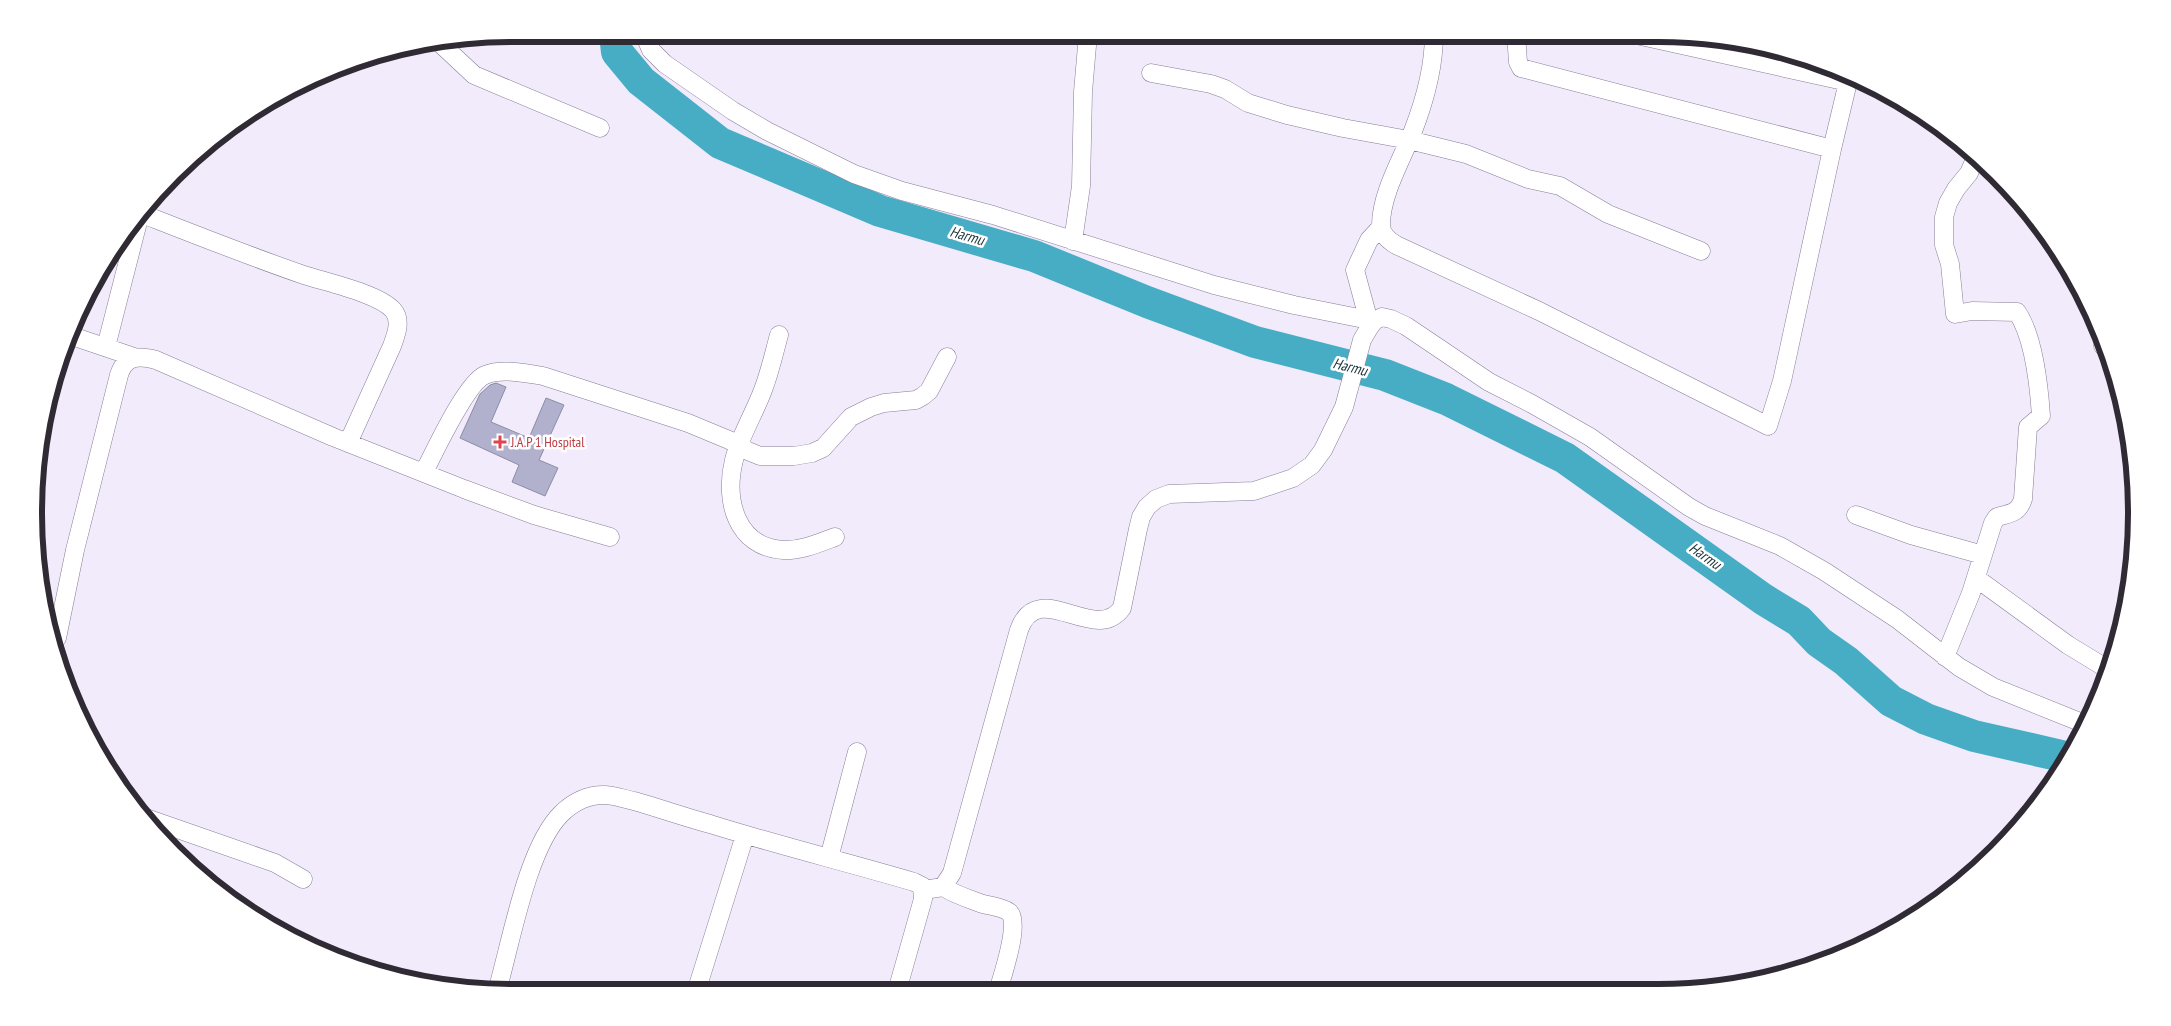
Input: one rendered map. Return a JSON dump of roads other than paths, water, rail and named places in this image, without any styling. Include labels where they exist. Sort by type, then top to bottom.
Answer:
[{"type":"street","points":[[648,42],[651,50],[665,64],[733,111],[854,174],[879,183],[993,214],[1073,241],[1253,295],[1371,320],[1382,317],[1406,326],[1489,382],[1590,437],[1689,507],[1705,516],[1780,546],[1824,571],[1890,615],[1945,657],[1993,687],[2080,722]]},
{"type":"street","points":[[1073,241],[1081,186],[1083,92],[1087,42]]},
{"type":"street","points":[[944,887],[952,873],[1019,630],[1026,614],[1035,610],[1047,609],[1098,620],[1110,620],[1122,608],[1141,517],[1147,507],[1156,499],[1169,494],[1186,492],[1254,491],[1293,478],[1312,465],[1326,443],[1344,407],[1362,340],[1371,320],[1355,270],[1369,240],[1381,227],[1390,188],[1409,140],[1431,70],[1433,42]]},
{"type":"street","points":[[1517,42],[1518,62],[1521,68],[1832,149]]},
{"type":"street","points":[[1678,43],[1825,73]]},
{"type":"street","points":[[444,48],[474,75],[600,128]]},
{"type":"street","points":[[1151,73],[1211,84],[1225,89],[1248,103],[1287,115],[1409,140],[1466,154],[1528,179],[1560,186],[1608,214],[1701,251]]},
{"type":"street","points":[[1381,227],[1385,236],[1396,245],[1539,311],[1768,426],[1782,381],[1848,83]]},
{"type":"street","points":[[1945,657],[1976,578],[1989,533],[1997,517],[2014,513],[2020,508],[2023,499],[2028,428],[2041,416],[2040,389],[2025,324],[2017,312],[1972,310],[1955,314],[1950,267],[1944,245],[1944,217],[1956,188],[1969,173],[1973,164]]},
{"type":"street","points":[[148,217],[302,274],[374,297],[387,304],[395,312],[398,321],[392,346],[348,443]]},
{"type":"street","points":[[106,347],[135,234]]},
{"type":"street","points":[[779,335],[763,390],[738,445],[731,476],[731,492],[738,521],[748,537],[772,548],[784,550],[799,549],[835,537]]},
{"type":"street","points":[[76,337],[134,357],[145,357],[161,362],[348,443],[534,515],[610,538]]},
{"type":"street","points":[[58,632],[75,550],[119,374],[124,364],[134,357]]},
{"type":"street","points":[[424,472],[473,386],[480,378],[495,372],[532,374],[565,382],[688,423],[760,456],[794,456],[812,453],[823,448],[851,417],[860,412],[884,403],[909,401],[923,396],[929,391],[947,358]]},
{"type":"street","points":[[1856,515],[1911,535],[1983,555]]},
{"type":"street","points":[[1976,578],[2068,645],[2103,666]]},
{"type":"street","points":[[829,858],[856,752]]},
{"type":"street","points":[[499,983],[541,842],[560,815],[574,802],[588,796],[605,795],[644,804],[745,835],[914,882],[924,890],[944,887],[966,898],[1002,909],[1013,917],[1014,928],[1000,984]]},
{"type":"street","points":[[158,822],[267,860],[303,879]]},
{"type":"street","points":[[698,984],[745,835]]},
{"type":"street","points":[[899,984],[924,890]]},
{"type":"waterway","name":"Harmu","points":[[616,42],[617,52],[641,81],[720,143],[880,211],[1034,256],[1147,302],[1255,342],[1385,375],[1446,399],[1565,458],[1763,599],[1799,621],[1819,642],[1846,661],[1891,701],[1926,719],[1974,736],[2060,756]]},
{"type":"place","name":"J.A.P 1 Hospital","points":[[500,442]]}]
